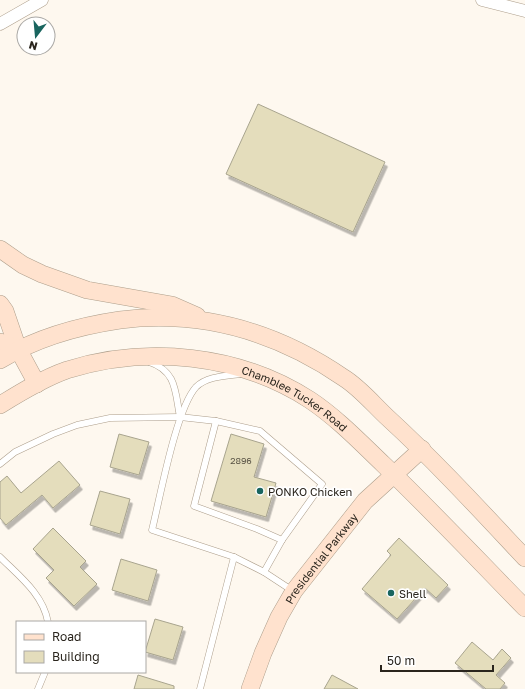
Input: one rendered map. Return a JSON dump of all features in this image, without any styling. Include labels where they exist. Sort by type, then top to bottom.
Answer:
[{"type":"main road","points":[[0,249],[23,265],[42,274],[87,290],[172,305],[206,320],[261,334],[300,351],[346,378],[422,449],[525,558]]},
{"type":"main road","points":[[0,304],[5,311],[18,349],[37,384]]},
{"type":"main road","points":[[0,360],[18,349],[88,325],[147,317],[206,320]]},
{"type":"main road","points":[[0,342],[18,349]]},
{"type":"main road","name":"Chamblee Tucker Road","points":[[0,405],[37,384],[67,370],[126,357],[185,356],[233,366],[252,373],[275,382],[309,400],[338,421],[393,474],[525,608]]},
{"type":"main road","name":"Presidential Parkway","points":[[250,689],[266,646],[294,591],[357,510],[393,474],[422,449]]},
{"type":"street","points":[[0,24],[42,0]]},
{"type":"street","points":[[482,0],[525,11]]},
{"type":"lane","points":[[126,357],[151,363],[165,369],[173,381],[180,417]]},
{"type":"lane","points":[[252,373],[217,377],[196,387],[180,417],[152,530],[234,557],[264,572],[294,591]]},
{"type":"lane","points":[[0,464],[15,452],[53,434],[77,425],[110,418],[180,417],[216,421],[260,431],[322,484],[282,540],[264,572]]},
{"type":"lane","points":[[216,421],[194,506],[257,529],[282,540]]},
{"type":"lane","points":[[0,557],[35,592],[46,611],[48,621]]},
{"type":"lane","points":[[200,689],[234,557]]},
{"type":"lane","points":[[38,689],[45,673]]},
{"type":"building","points":[[258,104],[385,162],[353,232],[226,174]]},
{"type":"building","points":[[119,434],[149,442],[139,475],[110,467]]},
{"type":"building","points":[[231,434],[264,444],[254,477],[276,483],[266,517],[211,501]]},
{"type":"building","points":[[59,461],[80,485],[53,508],[42,495],[6,525],[0,518],[0,482],[7,476],[21,493]]},
{"type":"building","points":[[100,491],[130,499],[120,534],[90,525]]},
{"type":"building","points":[[53,528],[86,561],[80,567],[97,584],[74,606],[46,578],[54,570],[33,549]]},
{"type":"building","points":[[399,538],[448,585],[436,598],[425,588],[397,619],[362,589],[391,555],[387,551]]},
{"type":"building","points":[[121,559],[157,570],[148,601],[112,590]]},
{"type":"building","points":[[155,619],[183,627],[173,660],[146,652]]},
{"type":"building","points":[[472,642],[493,660],[502,649],[511,658],[496,675],[505,683],[500,689],[486,689],[455,663]]},
{"type":"building","points":[[138,675],[174,686],[174,689],[134,689]]},
{"type":"building","points":[[332,675],[358,689],[324,689]]},
{"type":"place","name":"PONKO Chicken","points":[[260,491]]},
{"type":"place","name":"Shell","points":[[391,593]]}]
